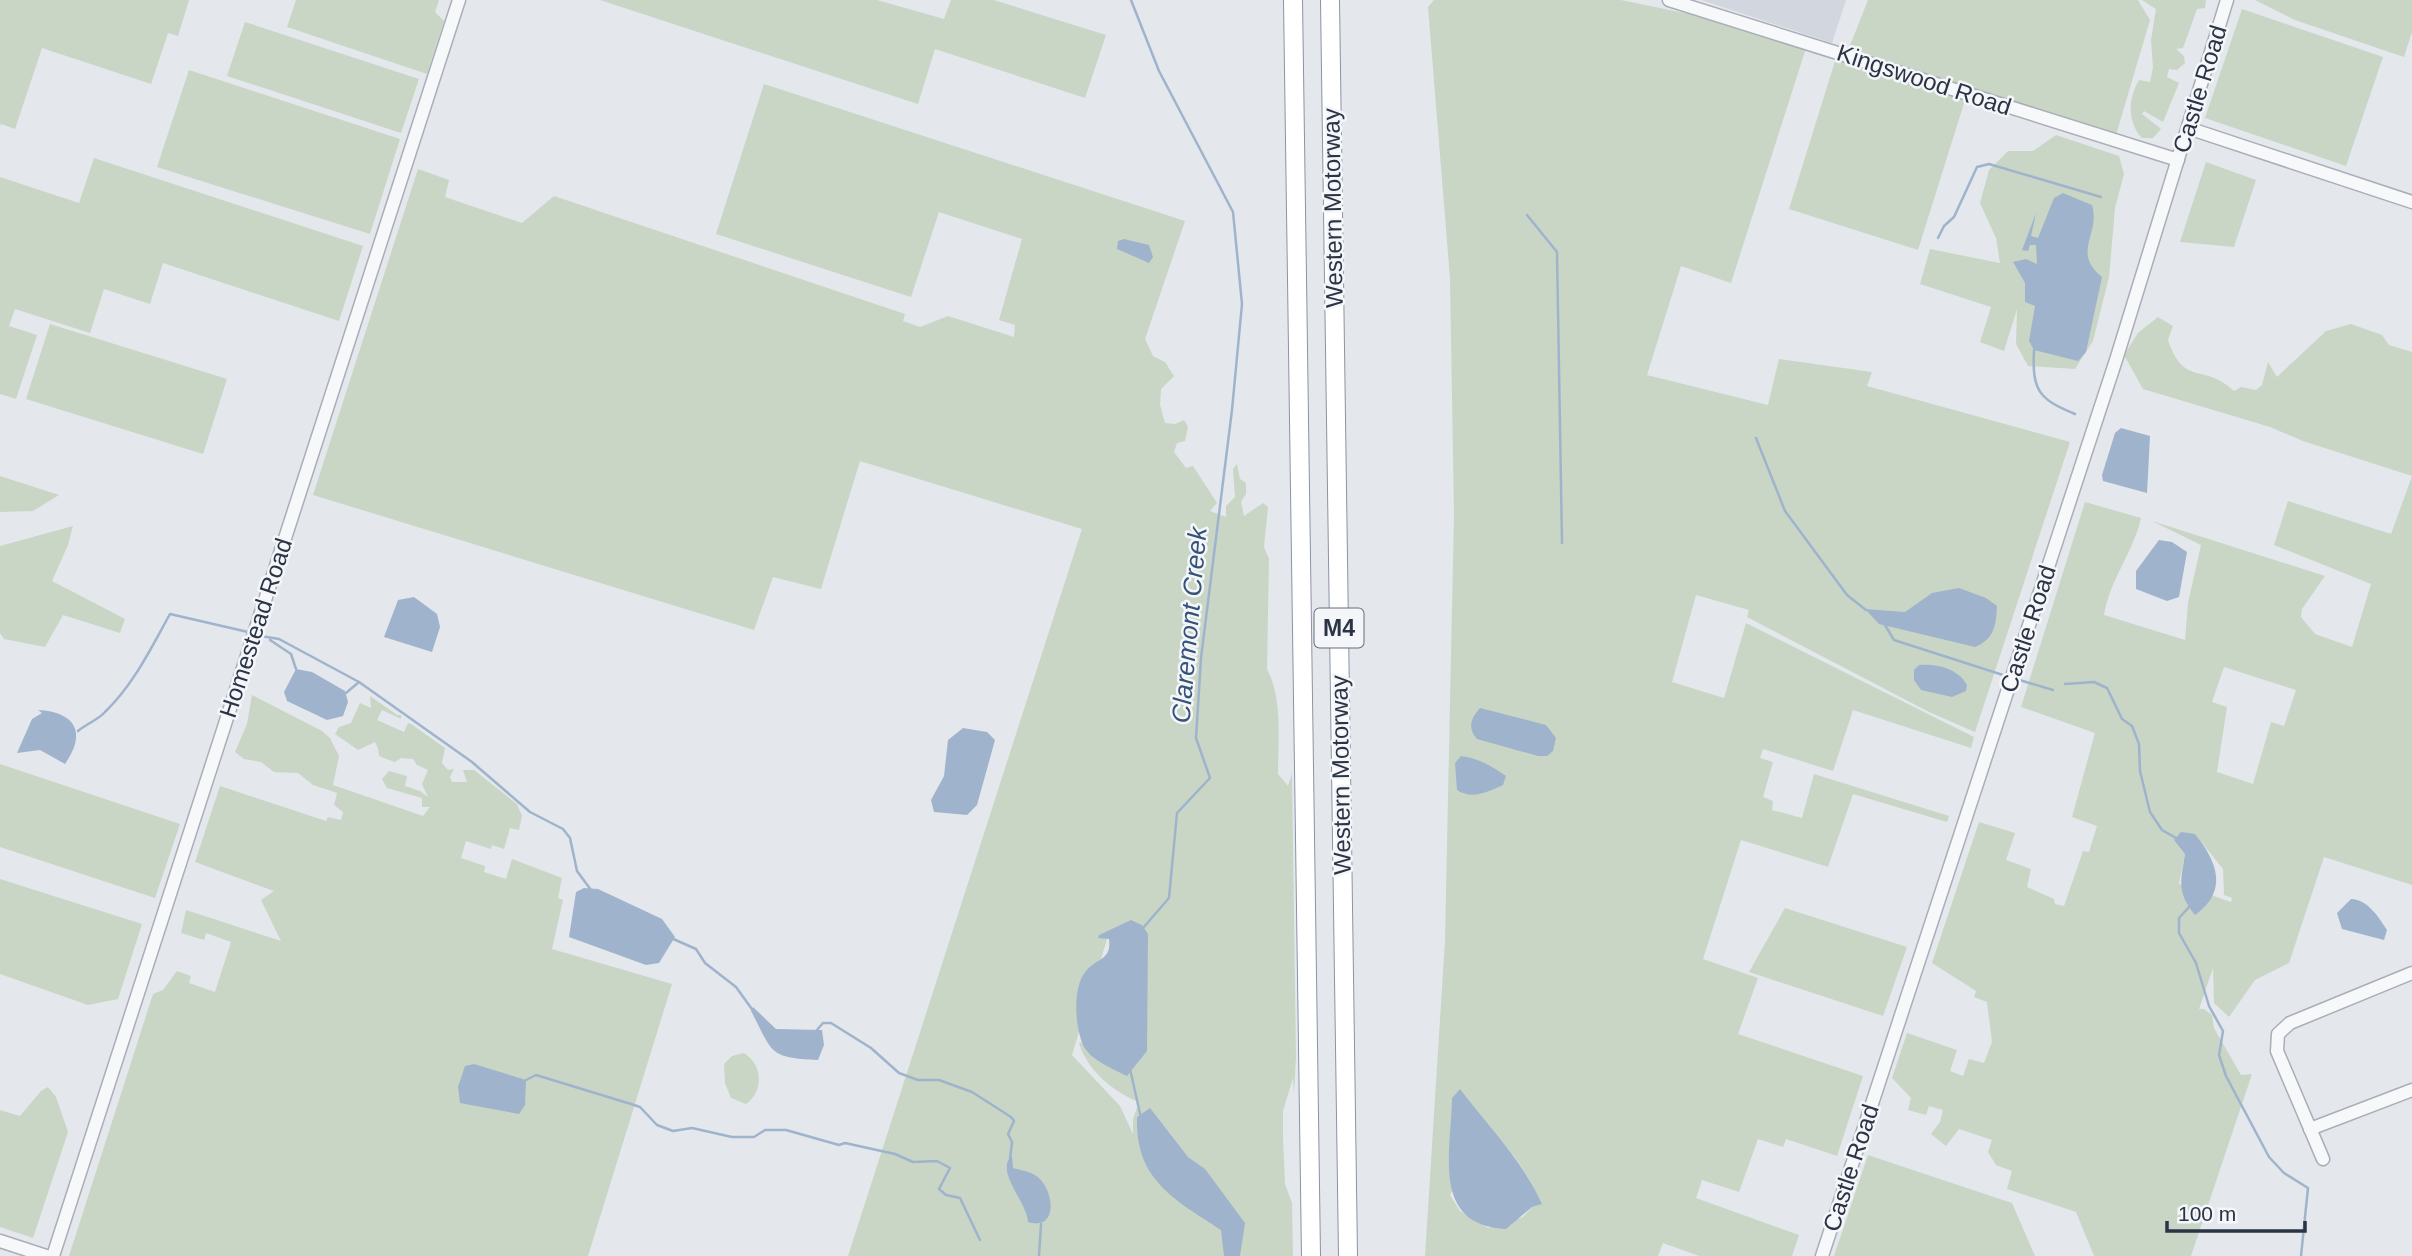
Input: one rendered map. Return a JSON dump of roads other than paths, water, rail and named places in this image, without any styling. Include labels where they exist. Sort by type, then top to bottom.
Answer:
[{"type":"highway","name":"Western Motorway","points":[[1293,0],[1311,1256]]},
{"type":"highway","name":"Western Motorway","points":[[1330,0],[1348,1256]]},
{"type":"street","name":"Homestead Road","points":[[53,1256],[459,0]]},
{"type":"street","name":"Kingswood Road","points":[[1669,0],[2178,160]]},
{"type":"street","name":"Castle Road","points":[[1822,1256],[2178,160],[2227,0]]},
{"type":"street","points":[[2188,128],[2412,202]]},
{"type":"street","points":[[2323,1159],[2277,1051],[2278,1034],[2290,1023],[2412,973]]},
{"type":"street","points":[[2311,1129],[2412,1090]]},
{"type":"street","points":[[0,1241],[46,1256]]},
{"type":"water","points":[[2063,193],[2092,205],[2094,215],[2089,259],[2102,277],[2086,352],[2078,361],[2034,350],[2029,341],[2035,306],[2025,302],[2025,283],[2013,262],[2026,259],[2037,264],[2036,245],[2030,245],[2028,251],[2022,250],[2036,213],[2031,236],[2038,238],[2054,198]]},
{"type":"water","points":[[1124,239],[1149,245],[1153,257],[1149,263],[1117,249],[1118,241]]},
{"type":"water","points":[[2121,428],[2150,436],[2147,493],[2103,481],[2102,475],[2115,433]]},
{"type":"water","points":[[2159,540],[2172,542],[2187,552],[2179,597],[2167,601],[2136,589],[2136,571]]},
{"type":"water","points":[[1959,588],[1986,598],[1997,606],[1993,631],[1975,647],[1879,624],[1865,609],[1905,612],[1932,593]]},
{"type":"water","points":[[414,597],[437,614],[440,627],[432,652],[384,637],[398,600]]},
{"type":"water","points":[[1919,665],[1939,666],[1952,671],[1963,679],[1967,685],[1966,691],[1952,697],[1921,690],[1914,680],[1914,670]]},
{"type":"water","points":[[296,669],[312,672],[345,691],[348,702],[343,716],[327,720],[287,701],[284,692]]},
{"type":"water","points":[[1480,708],[1546,725],[1556,738],[1553,751],[1547,756],[1538,756],[1477,739],[1471,723]]},
{"type":"water","points":[[38,710],[61,715],[74,726],[75,743],[65,764],[40,750],[17,753],[32,719],[42,713]]},
{"type":"water","points":[[963,728],[987,732],[995,740],[977,805],[967,815],[934,812],[931,800],[944,776],[948,740]]},
{"type":"water","points":[[1461,756],[1479,761],[1506,776],[1503,785],[1474,795],[1457,790],[1455,763]]},
{"type":"water","points":[[2181,832],[2195,834],[2203,844],[2214,865],[2216,876],[2212,896],[2206,906],[2195,915],[2182,892],[2185,854],[2174,840]]},
{"type":"water","points":[[584,888],[598,889],[662,919],[675,937],[659,963],[646,965],[569,937],[576,892]]},
{"type":"water","points":[[2351,899],[2363,902],[2376,914],[2387,930],[2384,940],[2342,929],[2337,913]]},
{"type":"water","points":[[1131,920],[1142,925],[1148,934],[1147,1051],[1127,1076],[1102,1064],[1086,1050],[1080,1037],[1076,1007],[1078,987],[1086,971],[1108,951],[1109,939],[1098,938],[1099,935]]},
{"type":"water","points":[[753,1007],[776,1029],[822,1030],[824,1045],[818,1060],[789,1057],[774,1050],[768,1044],[751,1011]]},
{"type":"water","points":[[474,1064],[526,1080],[525,1105],[519,1114],[460,1103],[458,1087],[465,1066]]},
{"type":"water","points":[[1460,1089],[1515,1158],[1542,1204],[1532,1207],[1506,1229],[1482,1224],[1466,1215],[1456,1200],[1450,1183],[1452,1098]]},
{"type":"water","points":[[1150,1108],[1188,1157],[1205,1169],[1245,1223],[1240,1256],[1224,1256],[1221,1230],[1173,1197],[1150,1172],[1138,1139],[1137,1117]]},
{"type":"water","points":[[1012,1156],[1013,1168],[1035,1175],[1046,1188],[1051,1206],[1045,1220],[1038,1223],[1028,1222],[1009,1178],[1007,1162]]},
{"type":"waterway","name":"Claremont Creek","points":[[1131,0],[1159,71],[1233,212],[1242,304],[1232,410],[1201,658],[1196,738],[1210,778],[1177,813],[1169,898],[1143,928]]},
{"type":"waterway","points":[[1938,238],[1944,226],[1954,217],[1977,167],[1989,164],[2101,197]]},
{"type":"waterway","points":[[1527,215],[1557,252],[1562,543]]},
{"type":"waterway","points":[[2034,350],[2034,375],[2040,391],[2045,398],[2075,414]]},
{"type":"waterway","points":[[1756,438],[1785,511],[1847,595],[1866,610]]},
{"type":"waterway","points":[[78,731],[102,715],[125,690],[170,614],[248,632]]},
{"type":"waterway","points":[[1885,625],[1894,640],[2006,676]]},
{"type":"waterway","points":[[261,636],[279,639],[359,682],[472,762],[530,812],[563,829],[570,838],[577,871],[591,890]]},
{"type":"waterway","points":[[270,640],[291,654],[296,669]]},
{"type":"waterway","points":[[2016,679],[2053,690]]},
{"type":"waterway","points":[[346,693],[359,682]]},
{"type":"waterway","points":[[2065,684],[2094,682],[2107,688],[2122,719],[2132,726],[2139,744],[2140,771],[2150,812],[2162,830],[2176,838]]},
{"type":"waterway","points":[[2190,906],[2179,918],[2179,933],[2196,963],[2209,1006],[2223,1031],[2219,1055],[2226,1076],[2269,1157],[2284,1173],[2308,1188],[2301,1256]]},
{"type":"waterway","points":[[671,938],[696,949],[705,963],[736,987],[754,1012]]},
{"type":"waterway","points":[[816,1031],[823,1023],[831,1023],[871,1048],[899,1073],[918,1080],[939,1080],[972,1092],[1011,1117],[1014,1121],[1008,1134],[1012,1142],[1010,1159]]},
{"type":"waterway","name":"Claremont Creek","points":[[1130,1069],[1141,1118]]},
{"type":"waterway","points":[[526,1080],[536,1075],[640,1107],[657,1125],[673,1131],[692,1128],[732,1137],[754,1137],[765,1130],[786,1130],[839,1145],[845,1143],[895,1154],[913,1162],[937,1161],[950,1168],[939,1189],[946,1195],[960,1198],[980,1240]]},
{"type":"waterway","points":[[1039,1256],[1041,1224]]}]
